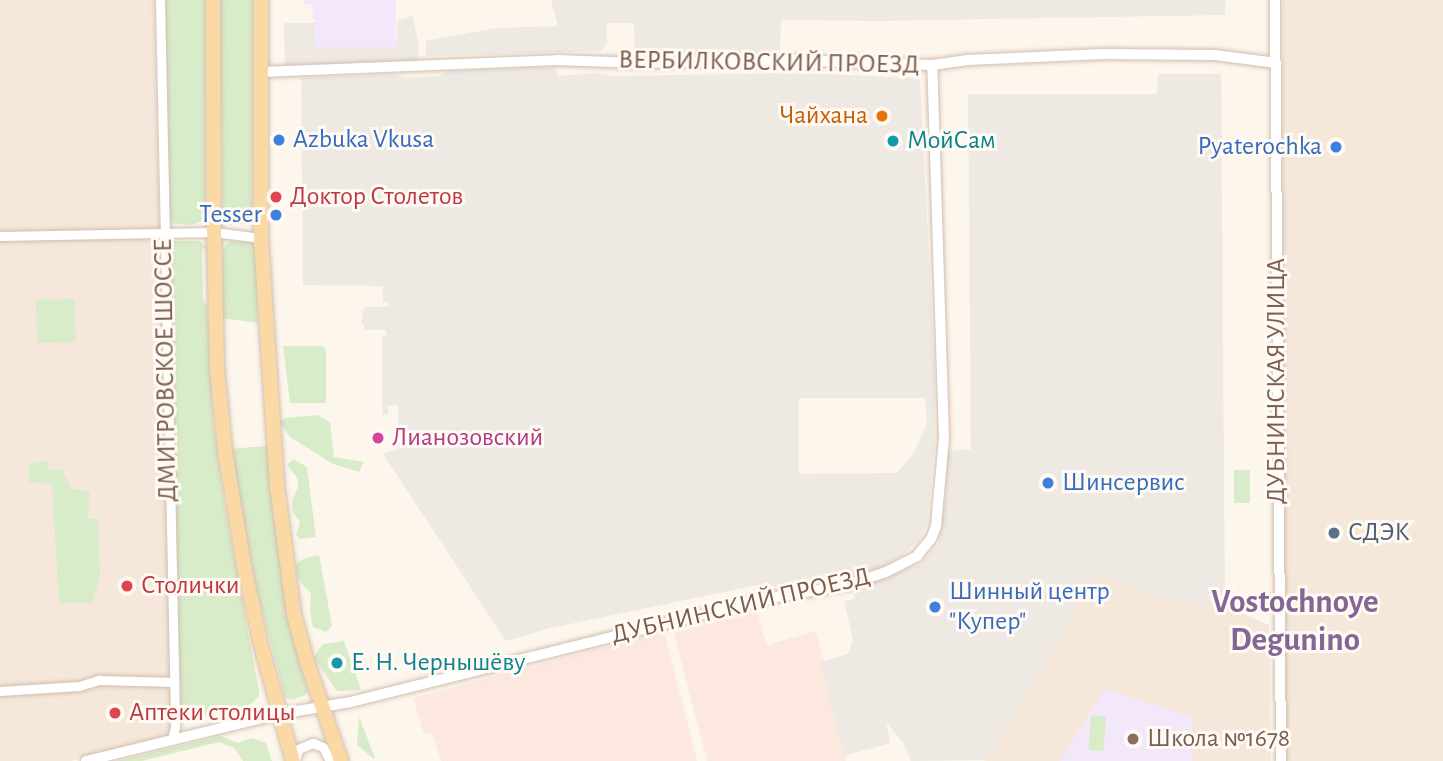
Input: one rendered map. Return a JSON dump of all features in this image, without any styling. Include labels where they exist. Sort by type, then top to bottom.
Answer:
[{"type":"main road","name":"ДМИТРОВСКОЕ ШОССЕ","points":[[213,0],[217,369],[228,477],[244,566],[279,714],[294,761]]},
{"type":"main road","points":[[261,0],[261,238],[273,436],[284,551],[301,643],[341,761]]},
{"type":"street","name":"ДМИТРОВСКОЕ ШОССЕ","points":[[160,0],[175,727],[172,740]]},
{"type":"street","name":"ДУБНИНСКАЯ УЛИЦА","points":[[1275,0],[1280,761]]},
{"type":"street","name":"ВЕРБИЛКОВСКИЙ ПРОЕЗД","points":[[261,72],[557,60],[639,63],[793,60],[932,65],[968,60],[1103,54],[1215,54],[1276,63]]},
{"type":"street","name":"ДУБНИНСКИЙ ПРОЕЗД","points":[[323,708],[764,599],[847,585],[907,563],[924,549],[931,539],[939,509],[944,438],[932,65]]},
{"type":"street","points":[[0,236],[214,232],[261,238]]},
{"type":"street","points":[[0,691],[79,686],[99,680],[174,682]]},
{"type":"street","points":[[86,761],[279,714],[323,708]]},
{"type":"street","points":[[294,761],[298,750],[313,743],[324,747],[330,761]]},
{"type":"shaded area","points":[[0,0],[154,0],[172,729],[165,738],[71,761],[0,761]]},
{"type":"shaded area","points":[[304,0],[396,0],[396,47],[315,47],[314,23],[317,20],[313,20],[312,5],[304,4]]},
{"type":"shaded area","points":[[551,0],[1225,0],[1225,15],[879,21],[781,20],[780,54],[635,58],[634,23],[607,23],[607,44],[601,51],[426,56],[426,41],[496,28],[558,26]]},
{"type":"shaded area","points":[[1283,0],[1443,0],[1443,761],[1283,761]]},
{"type":"shaded area","points":[[413,16],[419,48],[417,63],[285,67],[284,23],[314,23],[315,47],[397,42],[397,20]]},
{"type":"shaded area","points":[[556,67],[557,76],[594,73],[615,76],[799,73],[920,78],[934,361],[935,441],[927,524],[919,540],[881,568],[836,582],[802,587],[753,586],[546,629],[506,641],[383,454],[398,449],[398,405],[388,405],[388,415],[383,415],[382,336],[386,336],[386,330],[364,330],[364,325],[361,324],[364,307],[388,307],[388,302],[383,302],[383,286],[303,285],[301,78],[394,74],[405,78],[440,76],[448,71]],"holes":[[[799,398],[925,398],[927,423],[915,451],[897,473],[799,474]]]},
{"type":"shaded area","points":[[1158,74],[1221,74],[1225,606],[1183,603],[1097,575],[986,760],[911,761],[904,744],[886,722],[890,743],[844,756],[820,662],[848,654],[853,639],[844,601],[855,599],[853,589],[921,564],[938,544],[946,497],[947,451],[971,449],[968,94],[1157,94]]},
{"type":"shaded area","points":[[1097,574],[1183,603],[1225,606],[1269,625],[1271,761],[982,761],[986,760]]},
{"type":"shaded area","points":[[757,611],[767,645],[816,631],[824,661],[820,662],[846,761],[707,761],[674,633]]},
{"type":"shaded area","points":[[654,634],[665,634],[697,761],[441,761],[432,732],[424,734],[413,698]]},
{"type":"shaded area","name":"Школа №1678","points":[[1105,689],[1192,717],[1192,761],[1060,761]]},
{"type":"green space","points":[[162,0],[205,0],[205,210],[201,221],[192,225],[168,223]]},
{"type":"green space","points":[[219,0],[253,0],[252,218],[245,224],[231,225],[223,217]]},
{"type":"green space","points":[[168,241],[200,241],[207,248],[202,249],[203,299],[207,306],[213,421],[224,503],[259,691],[259,696],[251,704],[181,722]]},
{"type":"green space","points":[[230,241],[249,241],[255,244],[258,323],[221,318],[223,248]]},
{"type":"green space","points":[[75,299],[76,342],[37,343],[36,300]]},
{"type":"green space","points":[[283,346],[323,346],[326,351],[326,403],[290,403]]},
{"type":"green space","points":[[317,415],[330,422],[334,457],[364,462],[359,472],[333,464],[290,437],[279,422],[285,418]]},
{"type":"green space","points":[[267,446],[287,615],[308,692],[291,700],[285,697],[257,591],[229,449]]},
{"type":"green space","points":[[293,459],[307,467],[316,537],[300,539],[296,535],[300,522],[293,513],[292,500],[298,488],[298,479],[287,465]]},
{"type":"green space","points":[[48,460],[49,470],[63,470],[71,489],[90,491],[88,519],[98,519],[100,577],[92,603],[59,603],[52,484],[29,482],[29,464]]},
{"type":"green space","points":[[1234,470],[1250,470],[1250,503],[1234,503]]},
{"type":"green space","points":[[319,555],[332,626],[326,632],[313,627],[310,613],[311,593],[300,582],[296,568],[297,563],[305,558]]},
{"type":"green space","points":[[344,641],[361,690],[337,691],[315,659],[323,644]]},
{"type":"green space","points":[[1091,715],[1106,716],[1104,751],[1089,750]]},
{"type":"green space","points":[[359,717],[375,758],[374,759],[357,745]]},
{"type":"green space","points":[[221,736],[238,743],[251,738],[266,743],[272,761],[243,761],[234,748],[219,742],[142,761],[117,761]]},
{"type":"place","name":"Чайхана","points":[[882,116]]},
{"type":"place","name":"Azbuka Vkusa","points":[[279,140]]},
{"type":"place","name":"МойСам","points":[[893,141]]},
{"type":"place","name":"Pyaterochka","points":[[1336,147]]},
{"type":"place","name":"Доктор Столетов","points":[[276,197]]},
{"type":"place","name":"Tesser","points":[[276,215]]},
{"type":"place","name":"Лианозовский","points":[[378,438]]},
{"type":"place","name":"Шинсервис","points":[[1048,483]]},
{"type":"place","name":"СДЭК","points":[[1334,533]]},
{"type":"place","name":"Столички","points":[[127,586]]},
{"type":"place","name":"Шинный центр \"Купер\"","points":[[935,607]]},
{"type":"place","name":"Е. Н. Чернышёву","points":[[337,663]]},
{"type":"place","name":"Аптеки столицы","points":[[115,713]]},
{"type":"place","name":"Школа №1678","points":[[1133,739]]},
{"type":"district","name":"Vostochnoye Degunino","points":[[1295,622]]}]
